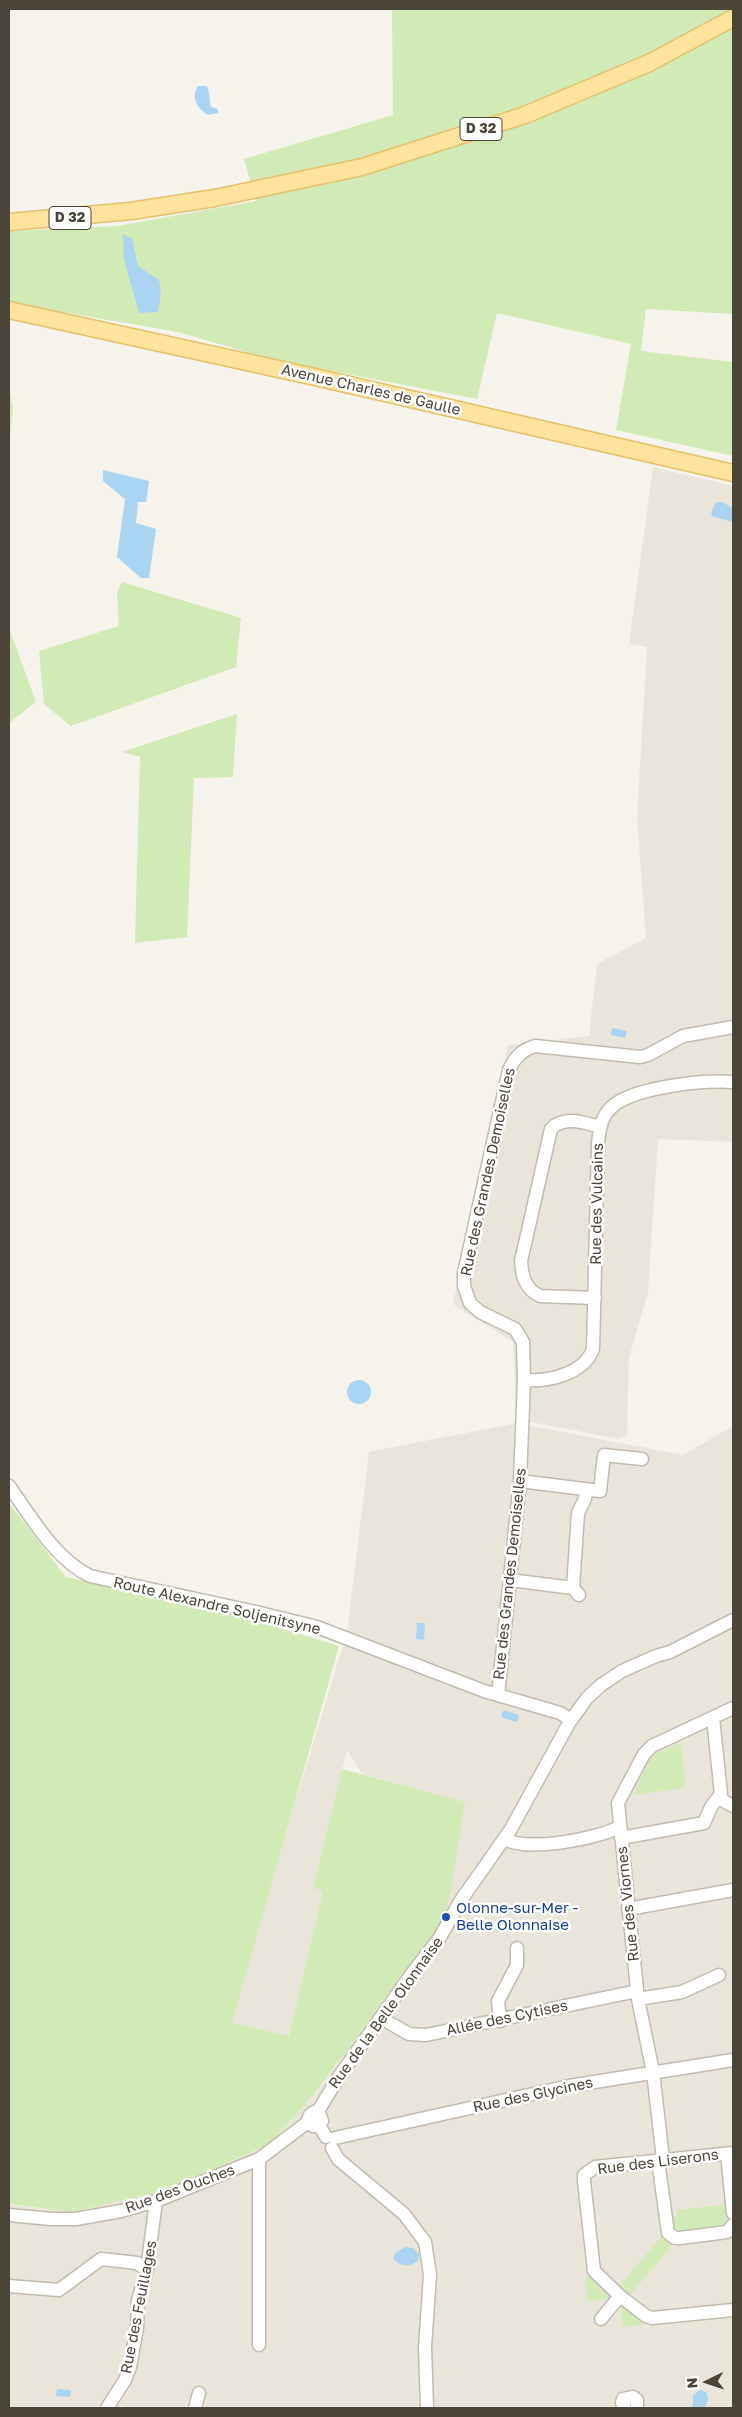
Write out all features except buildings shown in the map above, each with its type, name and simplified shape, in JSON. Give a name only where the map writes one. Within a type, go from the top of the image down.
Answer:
[{"type":"main road","name":"D 32","points":[[9,222],[140,210],[215,198],[362,168],[525,115],[649,63],[733,18]]},
{"type":"main road","name":"Avenue Charles de Gaulle","points":[[9,310],[315,377],[733,473]]},
{"type":"street","name":"Rue des Grandes Demoiselles","points":[[498,1695],[520,1481],[524,1380],[522,1342],[514,1329],[480,1312],[470,1303],[464,1286],[466,1264],[505,1083],[513,1060],[525,1049],[536,1046],[640,1057],[648,1055],[683,1036],[733,1027]]},
{"type":"street","name":"Rue des Vulcains","points":[[524,1380],[549,1380],[582,1366],[590,1358],[593,1349],[598,1144],[601,1127],[608,1110],[626,1098],[682,1084],[733,1082]]},
{"type":"street","points":[[595,1298],[540,1296],[533,1293],[528,1287],[521,1261],[551,1129],[555,1125],[568,1121],[601,1127]]},
{"type":"street","points":[[520,1481],[600,1491],[604,1455],[642,1459]]},
{"type":"street","name":"Route Alexandre Soljenitsyne","points":[[9,1486],[60,1555],[77,1569],[90,1576],[256,1612],[317,1628],[498,1695],[560,1713],[571,1720]]},
{"type":"street","points":[[510,1580],[576,1591],[578,1513],[585,1499],[586,1490]]},
{"type":"street","name":"Rue de la Belle Olonnaise","points":[[315,2120],[327,2094],[439,1939],[461,1900],[505,1839],[571,1720],[587,1698],[601,1685],[622,1671],[670,1652],[733,1620]]},
{"type":"street","name":"Rue des Viornes","points":[[733,1708],[660,1742],[644,1754],[618,1803],[638,1995],[653,2072],[668,2233],[674,2238],[680,2238],[727,2232],[733,2225]]},
{"type":"street","points":[[505,1839],[524,1844],[551,1843],[704,1823],[721,1794],[713,1718]]},
{"type":"street","points":[[718,1798],[733,1806]]},
{"type":"street","points":[[628,1908],[733,1890]]},
{"type":"street","points":[[500,2021],[498,2000],[517,1965],[517,1948]]},
{"type":"street","name":"Allée des Cytises","points":[[381,2018],[400,2030],[416,2036],[638,1995],[682,1992],[720,1975]]},
{"type":"street","name":"Rue des Glycines","points":[[331,2141],[569,2086],[733,2060]]},
{"type":"street","points":[[315,2120],[331,2141],[338,2159],[404,2214],[425,2242],[430,2275],[425,2352],[427,2408]]},
{"type":"street","name":"Rue des Ouches","points":[[9,2215],[76,2219],[121,2211],[156,2201],[259,2159],[315,2120]]},
{"type":"street","points":[[730,2153],[733,2213]]},
{"type":"street","name":"Rue des Liserons","points":[[620,2296],[594,2271],[584,2175],[595,2167],[730,2153]]},
{"type":"street","points":[[259,2159],[259,2345]]},
{"type":"street","name":"Rue des Feuillages","points":[[107,2408],[125,2380],[130,2366],[137,2328],[138,2300],[148,2270],[156,2201]]},
{"type":"street","points":[[9,2286],[59,2290],[101,2259],[137,2262],[148,2270]]},
{"type":"street","points":[[601,2319],[620,2296],[646,2316],[652,2318],[733,2310]]},
{"type":"street","points":[[195,2408],[199,2393]]},
{"type":"street","points":[[625,2408],[622,2403],[623,2399],[633,2397],[637,2400],[638,2408]]},
{"type":"shaded area","points":[[653,467],[733,486],[733,1142],[658,1139],[648,1292],[629,1358],[627,1435],[618,1439],[516,1419],[513,1342],[453,1304],[508,1045],[589,1036],[597,964],[646,938],[637,817],[647,647],[629,644]]},
{"type":"shaded area","points":[[516,1423],[683,1455],[733,1426],[733,2408],[9,2408],[9,2205],[71,2212],[272,2142],[318,2091],[428,1933],[464,1802],[362,1774],[347,1750],[313,1888],[323,1891],[289,2037],[232,2023],[270,1885],[347,1632],[369,1452]]},
{"type":"shaded area","points":[[618,1982],[620,1990],[589,1996],[587,1989]]},
{"type":"green space","points":[[392,9],[733,9],[733,314],[646,309],[641,351],[733,362],[733,456],[616,430],[631,344],[497,313],[477,399],[274,360],[178,332],[9,303],[9,231],[117,226],[256,201],[244,159],[393,115]]},
{"type":"green space","points":[[9,384],[13,410],[9,447]]},
{"type":"green space","points":[[122,582],[241,618],[236,667],[71,726],[44,704],[39,651],[119,626],[117,593]]},
{"type":"green space","points":[[9,628],[36,702],[9,723]]},
{"type":"green space","points":[[237,714],[233,777],[194,778],[187,937],[135,943],[140,757],[122,752]]},
{"type":"green space","points":[[9,1503],[66,1577],[224,1611],[339,1646],[232,2023],[289,2036],[323,1891],[313,1888],[342,1769],[465,1802],[446,1917],[312,2097],[272,2142],[175,2188],[71,2212],[9,2204]]},
{"type":"green space","points":[[681,1743],[685,1783],[683,1788],[634,1795],[650,1759],[655,1754]]},
{"type":"green space","points":[[725,2205],[726,2219],[722,2226],[680,2232],[673,2228],[670,2217],[677,2216],[677,2210]]},
{"type":"green space","points":[[663,2235],[675,2242],[630,2295],[619,2286]]},
{"type":"green space","points":[[585,2277],[590,2277],[608,2293],[609,2298],[588,2302]]},
{"type":"green space","points":[[621,2307],[624,2307],[644,2324],[623,2327]]},
{"type":"water","points":[[198,86],[206,86],[208,88],[211,107],[218,109],[218,113],[208,115],[198,106],[195,95]]},
{"type":"water","points":[[123,234],[132,239],[138,266],[159,280],[161,292],[158,312],[139,313],[124,259]]},
{"type":"water","points":[[103,470],[149,481],[146,502],[138,502],[136,523],[156,529],[149,578],[141,578],[117,557],[125,499],[103,481]]},
{"type":"water","points":[[717,502],[722,502],[733,508],[733,522],[711,516],[713,507]]},
{"type":"water","points":[[612,1028],[627,1031],[625,1038],[611,1035]]},
{"type":"water","points":[[359,1380],[367,1384],[371,1392],[367,1400],[359,1404],[351,1400],[347,1392],[351,1384]]},
{"type":"water","points":[[417,1623],[425,1623],[424,1640],[416,1639]]},
{"type":"water","points":[[505,1710],[519,1715],[517,1722],[503,1718],[501,1714]]},
{"type":"water","points":[[406,2247],[413,2248],[419,2254],[418,2261],[405,2265],[395,2261],[393,2258],[396,2252]]},
{"type":"water","points":[[57,2389],[71,2390],[70,2397],[56,2396]]},
{"type":"water","points":[[701,2390],[707,2393],[708,2399],[705,2408],[688,2408],[693,2406],[693,2395]]},
{"type":"place","name":"Olonne-sur-Mer - Belle Olonnaise","points":[[446,1917]]}]
